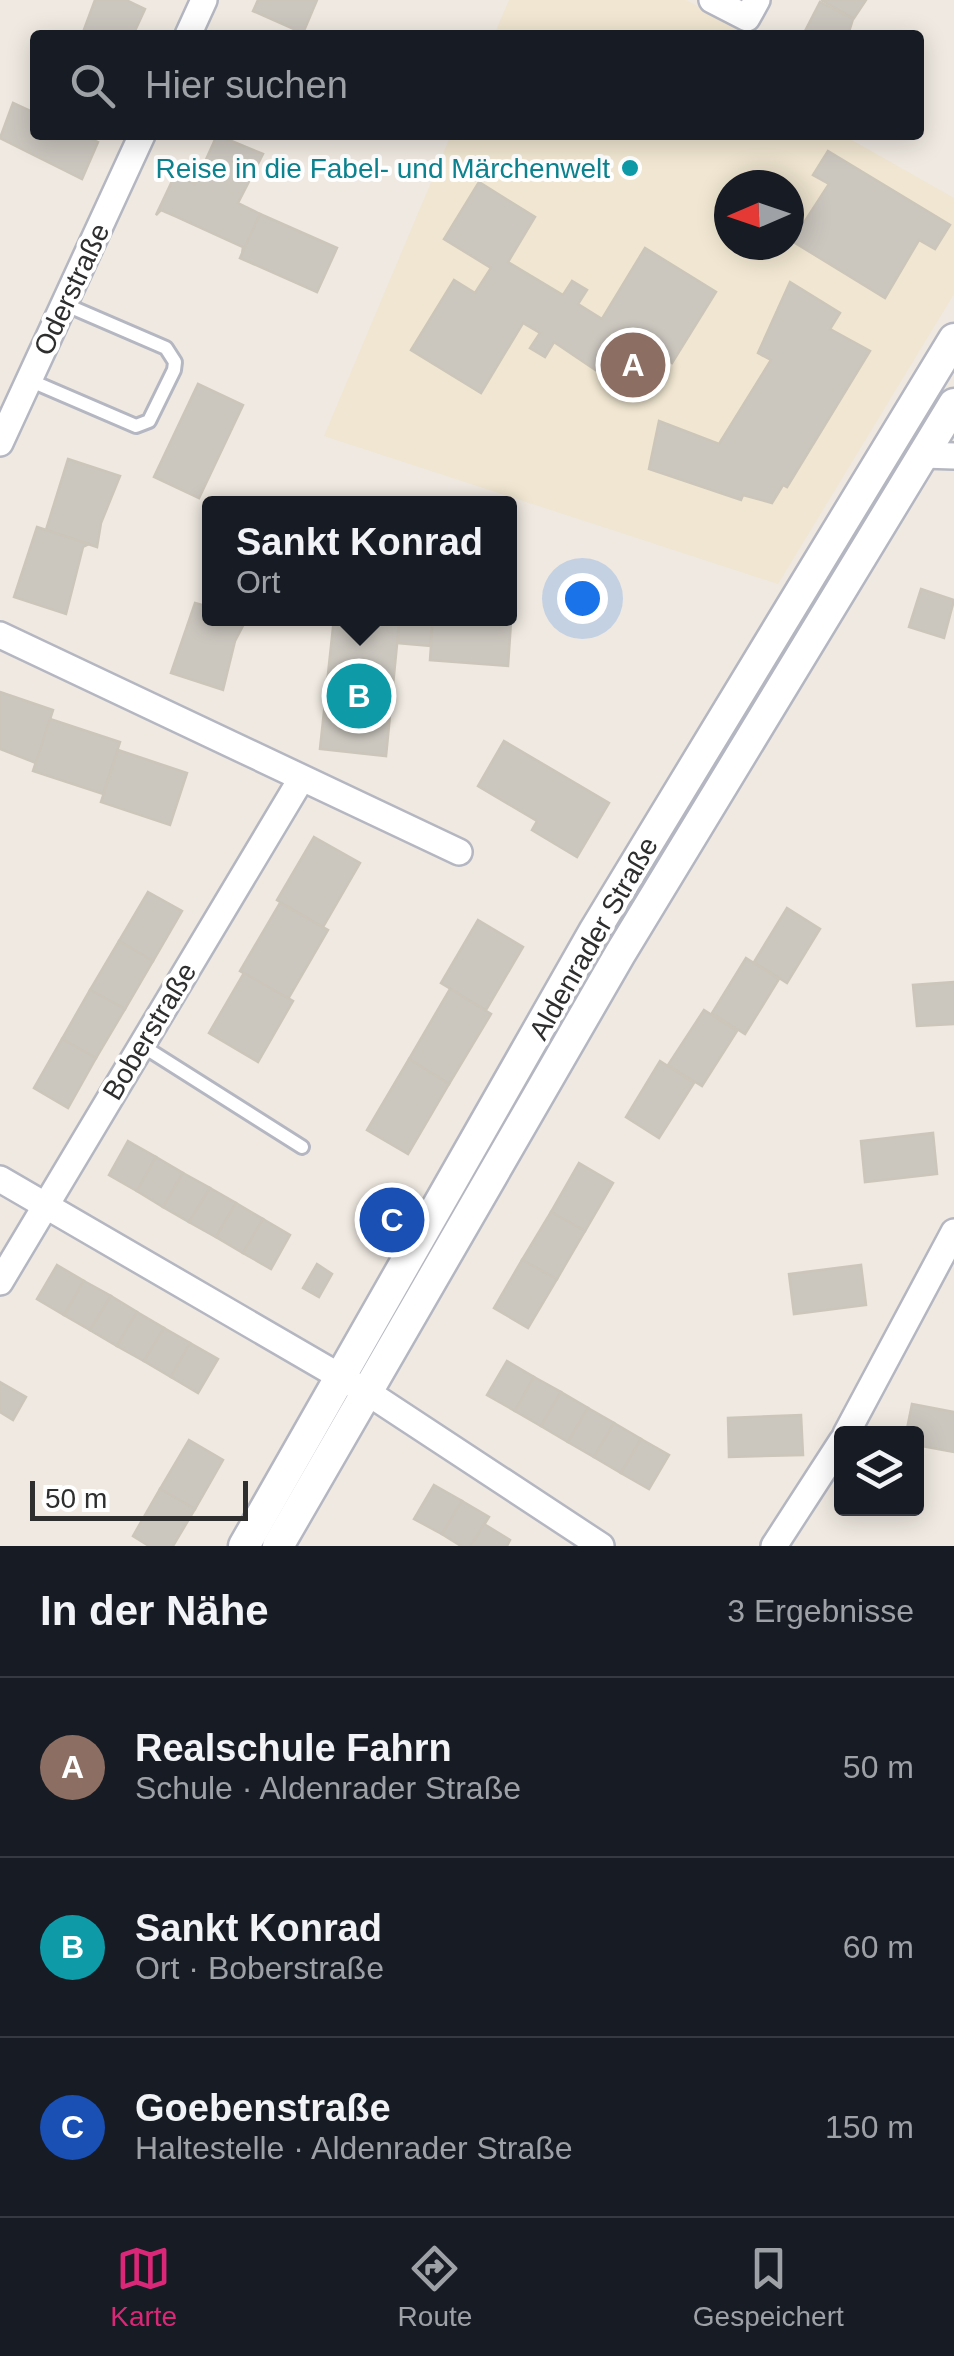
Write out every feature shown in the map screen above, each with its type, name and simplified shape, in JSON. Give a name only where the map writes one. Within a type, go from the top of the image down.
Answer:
[{"type":"street","points":[[190,30],[204,0]]},
{"type":"street","points":[[712,0],[752,9]]},
{"type":"street","name":"Oderstraße","points":[[0,444],[140,140]]},
{"type":"street","name":"Aldenrader Straße","points":[[244,1546],[595,930],[954,338]]},
{"type":"street","name":"Aldenrader Straße","points":[[278,1546],[370,1394],[620,954],[939,456],[954,404]]},
{"type":"street","points":[[0,635],[300,781],[459,852]]},
{"type":"street","name":"Boberstraße","points":[[0,1282],[300,781]]},
{"type":"street","points":[[0,1179],[370,1394],[601,1546]]},
{"type":"street","points":[[850,1426],[954,1232]]},
{"type":"street","points":[[774,1546],[834,1453]]},
{"type":"lane","points":[[29,380],[136,426],[149,421],[174,370],[175,362],[166,348],[64,304]]},
{"type":"lane","points":[[140,1045],[302,1147]]},
{"type":"shaded area","points":[[509,0],[686,0],[738,27],[736,30],[496,30]]},
{"type":"shaded area","points":[[449,140],[852,140],[954,198],[954,294],[778,584],[324,436]]},
{"type":"building","points":[[95,0],[126,0],[145,9],[135,30],[84,30]]},
{"type":"building","points":[[258,0],[317,0],[304,30],[253,11]]},
{"type":"building","points":[[821,0],[866,0],[854,18]]},
{"type":"building","points":[[820,2],[853,19],[850,30],[806,30]]},
{"type":"building","points":[[13,103],[30,111],[30,140],[98,142],[82,179],[0,138]]},
{"type":"building","points":[[215,140],[229,140],[263,154],[238,203],[260,214],[242,255],[243,247],[161,210],[156,215],[175,175],[195,184]]},
{"type":"building","points":[[828,151],[950,225],[935,249],[919,240],[885,298],[804,248],[804,223],[829,184],[813,175]]},
{"type":"building","points":[[479,182],[535,217],[508,262],[563,295],[572,281],[587,290],[578,304],[602,319],[645,248],[716,292],[672,363],[656,353],[631,394],[554,342],[545,357],[530,348],[540,333],[523,323],[481,393],[411,350],[454,280],[475,293],[491,268],[444,239]]},
{"type":"building","points":[[260,214],[337,248],[317,292],[240,258]]},
{"type":"building","points":[[790,282],[840,313],[830,329],[870,351],[787,487],[783,485],[772,503],[743,495],[741,500],[649,469],[659,421],[719,444],[771,360],[758,353]]},
{"type":"building","points":[[198,384],[243,405],[199,498],[154,477]]},
{"type":"building","points":[[68,459],[120,476],[101,523],[97,547],[46,530]]},
{"type":"building","points":[[37,527],[89,544],[83,547],[66,614],[14,597]]},
{"type":"building","points":[[921,589],[954,600],[944,638],[909,627]]},
{"type":"building","points":[[195,603],[202,605],[202,626],[243,626],[235,641],[223,690],[171,673]]},
{"type":"building","points":[[333,626],[399,626],[386,756],[320,749]]},
{"type":"building","points":[[399,626],[432,626],[430,646],[398,643]]},
{"type":"building","points":[[432,626],[511,626],[508,666],[430,660]]},
{"type":"building","points":[[0,692],[53,710],[36,763],[0,749]]},
{"type":"building","points":[[50,719],[120,742],[103,794],[33,771]]},
{"type":"building","points":[[504,741],[609,803],[577,857],[532,830],[537,821],[478,786]]},
{"type":"building","points":[[118,750],[187,773],[170,825],[101,802]]},
{"type":"building","points":[[314,837],[360,863],[323,927],[277,900]]},
{"type":"building","points":[[148,892],[182,911],[153,961],[119,941]]},
{"type":"building","points":[[280,903],[328,930],[288,999],[240,971]]},
{"type":"building","points":[[787,908],[820,929],[787,983],[754,962]]},
{"type":"building","points":[[478,920],[523,947],[486,1010],[441,983]]},
{"type":"building","points":[[119,941],[153,961],[125,1009],[90,990]]},
{"type":"building","points":[[746,958],[779,979],[745,1034],[712,1013]]},
{"type":"building","points":[[244,973],[293,1001],[258,1062],[209,1033]]},
{"type":"building","points":[[954,982],[954,1024],[917,1026],[913,985]]},
{"type":"building","points":[[450,989],[491,1014],[449,1084],[409,1059]]},
{"type":"building","points":[[90,990],[125,1009],[96,1058],[62,1039]]},
{"type":"building","points":[[704,1010],[737,1031],[702,1086],[668,1065]]},
{"type":"building","points":[[62,1039],[96,1058],[68,1108],[34,1088]]},
{"type":"building","points":[[409,1059],[449,1084],[408,1154],[367,1130]]},
{"type":"building","points":[[660,1061],[694,1083],[659,1138],[626,1117]]},
{"type":"building","points":[[933,1133],[937,1174],[865,1182],[861,1141]]},
{"type":"building","points":[[128,1141],[156,1157],[137,1191],[109,1175]]},
{"type":"building","points":[[156,1157],[183,1173],[163,1207],[137,1191]]},
{"type":"building","points":[[579,1163],[613,1183],[585,1231],[551,1212]]},
{"type":"building","points":[[183,1173],[210,1188],[189,1222],[163,1207]]},
{"type":"building","points":[[210,1188],[236,1203],[216,1237],[189,1222]]},
{"type":"building","points":[[236,1203],[263,1219],[243,1253],[216,1237]]},
{"type":"building","points":[[551,1212],[585,1231],[557,1279],[522,1260]]},
{"type":"building","points":[[263,1219],[290,1235],[271,1269],[243,1253]]},
{"type":"building","points":[[522,1260],[557,1279],[528,1328],[494,1308]]},
{"type":"building","points":[[317,1264],[332,1274],[319,1297],[303,1288]]},
{"type":"building","points":[[57,1265],[84,1281],[64,1315],[37,1299]]},
{"type":"building","points":[[861,1265],[866,1305],[794,1314],[789,1274]]},
{"type":"building","points":[[84,1281],[111,1296],[90,1330],[64,1315]]},
{"type":"building","points":[[111,1296],[137,1312],[117,1346],[90,1330]]},
{"type":"building","points":[[137,1312],[164,1328],[144,1361],[117,1346]]},
{"type":"building","points":[[164,1328],[190,1343],[171,1377],[144,1361]]},
{"type":"building","points":[[190,1343],[218,1359],[198,1393],[171,1377]]},
{"type":"building","points":[[507,1361],[534,1377],[515,1411],[487,1395]]},
{"type":"building","points":[[534,1377],[561,1392],[541,1426],[515,1411]]},
{"type":"building","points":[[0,1382],[26,1397],[13,1420],[0,1412]]},
{"type":"building","points":[[561,1392],[588,1408],[568,1442],[541,1426]]},
{"type":"building","points":[[912,1404],[954,1412],[954,1452],[924,1446],[924,1426],[908,1426]]},
{"type":"building","points":[[588,1408],[614,1423],[594,1457],[568,1442]]},
{"type":"building","points":[[801,1415],[803,1455],[729,1457],[728,1418]]},
{"type":"building","points":[[614,1423],[641,1439],[621,1473],[594,1457]]},
{"type":"building","points":[[641,1439],[669,1455],[649,1489],[621,1473]]},
{"type":"building","points":[[189,1440],[223,1460],[195,1509],[160,1489]]},
{"type":"building","points":[[434,1485],[462,1501],[442,1534],[414,1519]]},
{"type":"building","points":[[160,1489],[195,1509],[173,1546],[149,1546],[133,1536]]},
{"type":"building","points":[[462,1501],[489,1517],[471,1546],[461,1546],[442,1534]]},
{"type":"building","points":[[484,1524],[510,1540],[507,1546],[471,1546]]},
{"type":"place","name":"Reise in die Fabel- und Märchenwelt","points":[[630,168]]},
{"type":"place","name":"Realschule Fahrn","points":[[633,365]]},
{"type":"place","name":"Sankt Konrad","points":[[359,696]]},
{"type":"place","name":"Goebenstraße","points":[[392,1220]]}]
